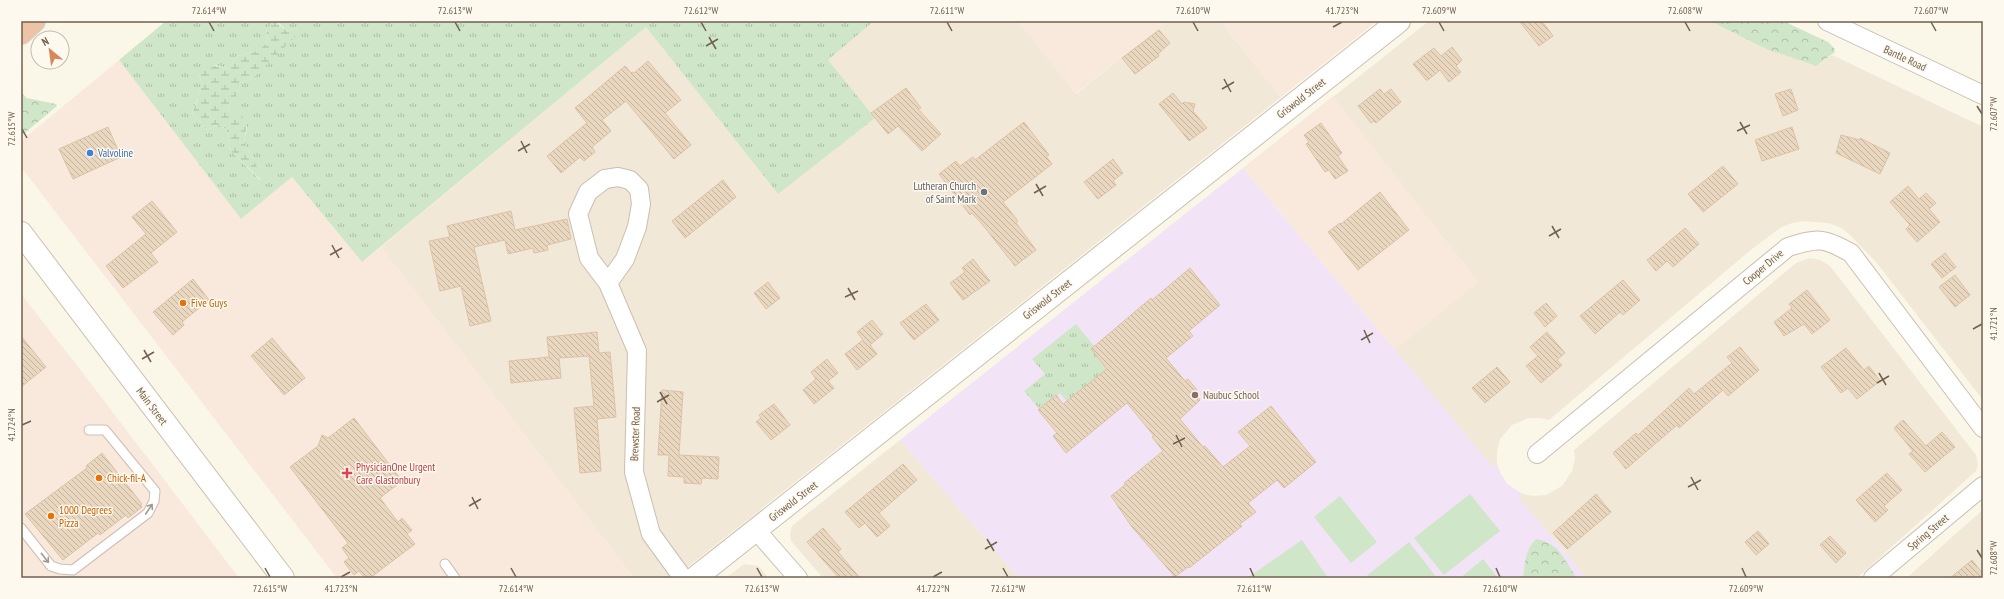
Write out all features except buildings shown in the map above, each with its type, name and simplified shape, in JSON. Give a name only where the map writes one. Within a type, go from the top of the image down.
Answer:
[{"type":"highway","points":[[21,33],[34,21]]},
{"type":"main road","name":"Griswold Street","points":[[695,578],[1399,21]]},
{"type":"main road","name":"Main Street","points":[[21,233],[284,578]]},
{"type":"street","name":"Bantle Road","points":[[1827,21],[1983,95]]},
{"type":"street","name":"Brewster Road","points":[[608,283],[626,259],[637,226],[641,204],[639,190],[630,180],[618,177],[605,179],[588,192],[578,214],[589,258],[608,283],[637,351],[634,472],[650,534],[683,578]]},
{"type":"street","name":"Cooper Drive","points":[[1537,454],[1788,247],[1811,240],[1830,241],[1851,253],[1983,428]]},
{"type":"street","name":"Spring Street","points":[[1873,578],[1983,486]]},
{"type":"street","points":[[756,530],[798,578]]},
{"type":"lane","points":[[21,528],[51,566],[60,569],[73,570],[148,513],[154,501],[155,491],[105,430],[89,430]]},
{"type":"lane","points":[[444,564],[455,578]]},
{"type":"shaded area","points":[[874,21],[1018,21],[1076,94],[1167,21],[1220,21],[1281,97],[674,578],[634,578],[381,247],[646,27],[778,194],[828,60]]},
{"type":"shaded area","points":[[1018,21],[1167,21],[1075,94]]},
{"type":"shaded area","points":[[1220,21],[1377,21],[1281,97]]},
{"type":"shaded area","points":[[1429,21],[1710,21],[1766,49],[1816,66],[1832,55],[1983,127],[1983,400],[1876,262],[1849,234],[1840,227],[1828,223],[1804,221],[1792,223],[1780,228],[1752,249],[1549,420],[1528,418],[1512,425],[1500,439],[1497,451],[1497,464],[1493,467],[1394,350],[1478,282],[1333,97]]},
{"type":"shaded area","points":[[119,60],[241,219],[292,177],[362,262],[381,247],[634,578],[337,578],[21,167],[21,141]]},
{"type":"shaded area","points":[[1333,96],[1478,282],[1395,350],[1243,168]]},
{"type":"shaded area","name":"Naubuc School","points":[[1243,168],[1493,467],[1497,464],[1507,484],[1523,494],[1519,498],[1587,578],[1019,578],[900,440]]},
{"type":"shaded area","points":[[1810,258],[1820,260],[1830,266],[1976,455],[1978,464],[1976,471],[1857,578],[1587,578],[1518,497],[1523,494],[1534,496],[1546,495],[1562,486],[1572,471],[1575,459],[1574,450],[1796,263]]},
{"type":"shaded area","points":[[21,294],[79,368],[239,578],[21,578]]},
{"type":"shaded area","points":[[900,440],[1019,578],[823,578],[791,541],[790,535],[792,526]]},
{"type":"shaded area","points":[[1983,510],[1983,578],[1907,578],[1962,528]]},
{"type":"shaded area","points":[[744,564],[758,566],[769,578],[726,578]]},
{"type":"green space","points":[[166,21],[874,21],[828,60],[875,118],[778,194],[646,27],[362,262],[292,177],[241,219],[119,60]],"holes":[[[279,23],[288,32],[301,25],[256,75],[242,83],[228,107],[229,112],[247,126],[244,142],[263,179],[260,180],[231,151],[226,129],[219,125],[207,130],[192,114],[202,86],[199,74],[215,65],[230,69],[234,59],[237,56],[257,51],[266,44],[267,28]]]},
{"type":"green space","points":[[275,21],[288,32],[301,25],[303,29],[256,75],[242,83],[228,107],[229,112],[239,113],[247,122],[244,142],[264,180],[262,181],[231,151],[226,129],[219,125],[207,130],[192,114],[202,86],[199,74],[202,70],[209,66],[230,69],[234,59],[237,56],[257,51],[266,44],[267,28]]},
{"type":"green space","points":[[1710,21],[1783,21],[1828,42],[1834,48],[1835,52],[1816,66],[1766,49]]},
{"type":"green space","points":[[21,92],[27,98],[56,104],[57,106],[21,136]]},
{"type":"green space","points":[[1076,324],[1111,366],[1067,402],[1060,393],[1040,410],[1024,391],[1045,374],[1032,359]]},
{"type":"green space","points":[[1470,494],[1500,531],[1444,575],[1414,538]]},
{"type":"green space","points":[[1340,496],[1377,542],[1351,563],[1314,517]]},
{"type":"green space","points":[[1536,539],[1551,544],[1556,548],[1561,553],[1577,578],[1523,578],[1528,552],[1532,543]]},
{"type":"green space","points":[[1302,540],[1328,578],[1247,578]]},
{"type":"green space","points":[[1409,542],[1437,578],[1364,578]]},
{"type":"green space","points":[[1483,559],[1498,578],[1460,578]]},
{"type":"place","name":"Valvoline","points":[[90,153]]},
{"type":"place","name":"Lutheran Church of Saint Mark","points":[[984,192]]},
{"type":"place","name":"Five Guys","points":[[183,303]]},
{"type":"place","name":"Naubuc School","points":[[1195,395]]},
{"type":"place","name":"PhysicianOne Urgent Care Glastonbury","points":[[347,473]]},
{"type":"place","name":"Chick-fil-A","points":[[99,478]]},
{"type":"place","name":"1000 Degrees Pizza","points":[[51,516]]}]
